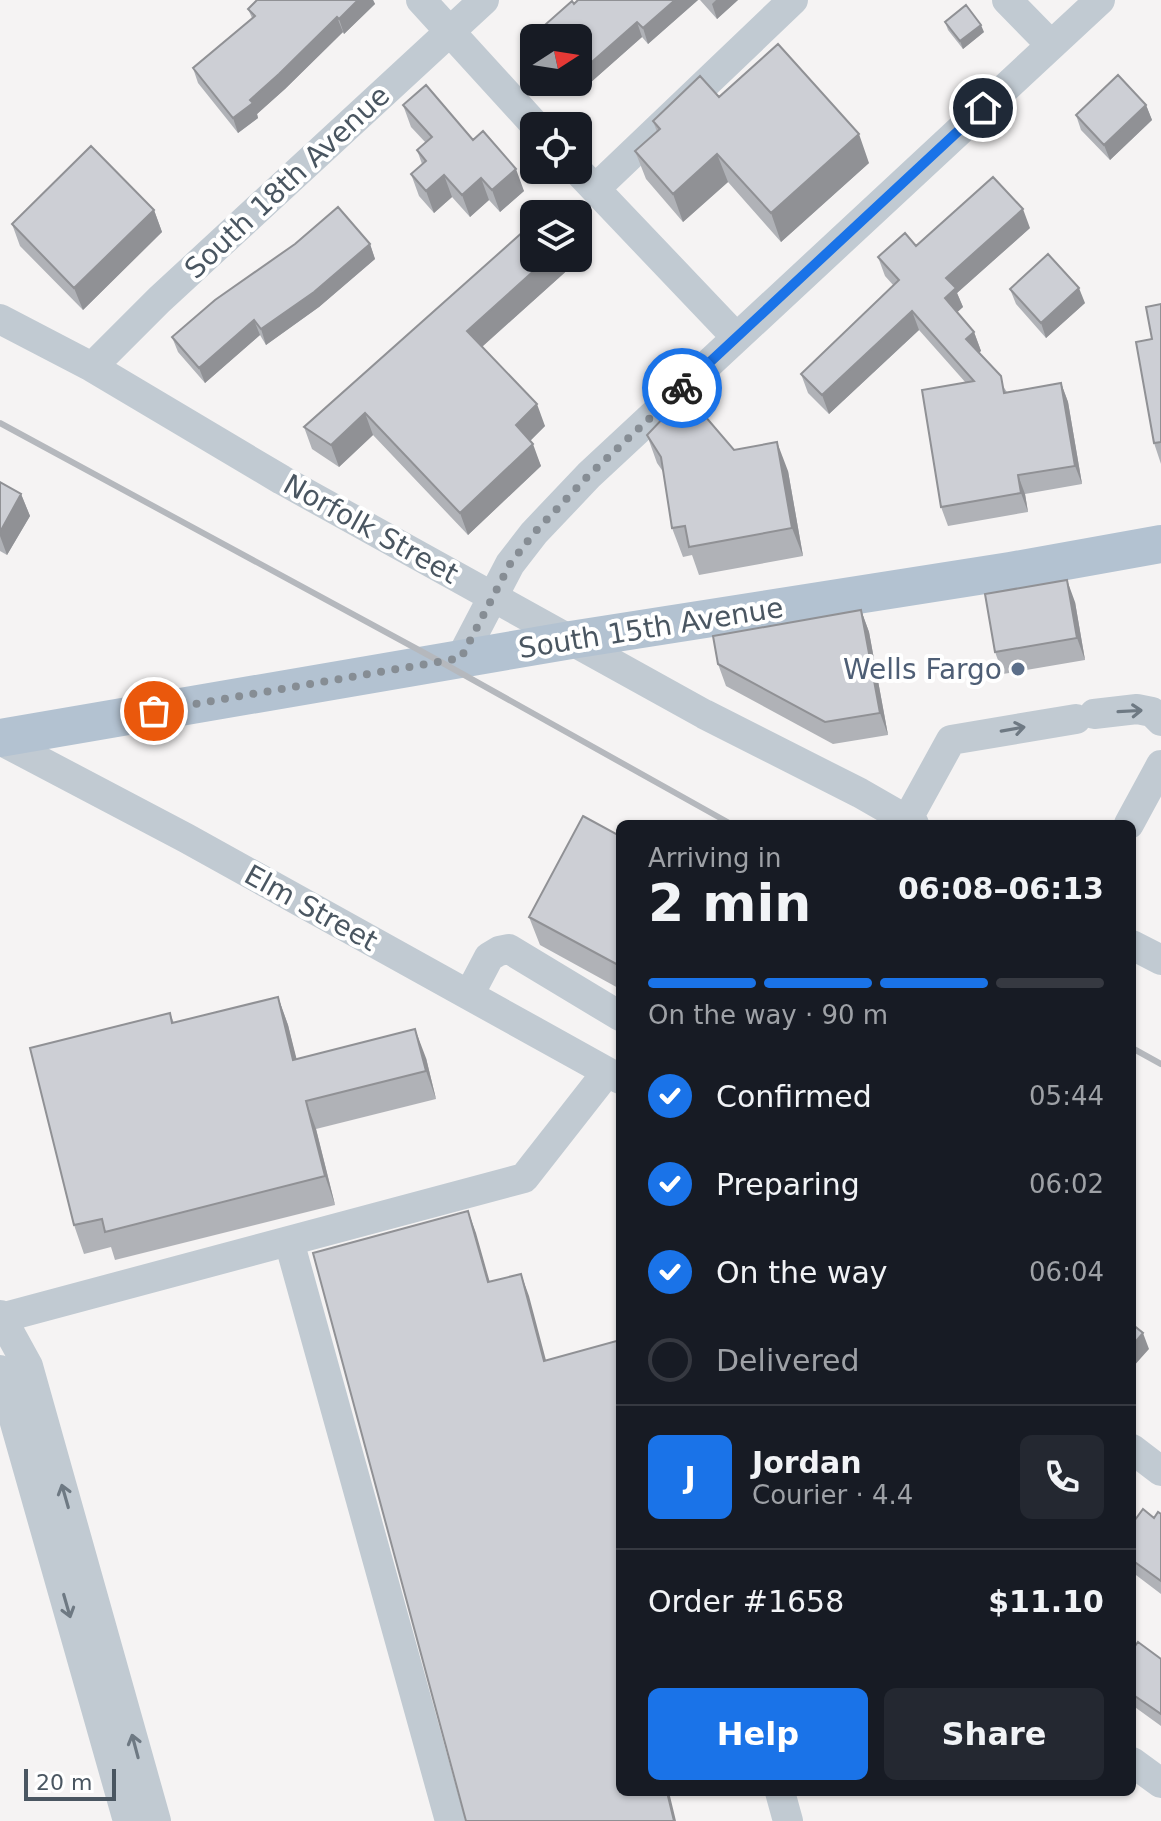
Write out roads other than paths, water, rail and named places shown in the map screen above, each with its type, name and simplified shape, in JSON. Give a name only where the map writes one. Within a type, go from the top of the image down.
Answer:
[{"type":"main road","name":"South 15th Avenue","points":[[0,739],[461,658],[1161,544]]},
{"type":"street","points":[[421,0],[523,112]]},
{"type":"street","name":"South 18th Avenue","points":[[92,367],[159,300],[484,0]]},
{"type":"street","points":[[592,175],[793,0]]},
{"type":"street","points":[[1007,0],[1051,45]]},
{"type":"street","points":[[461,658],[510,564],[534,533],[589,475],[1100,0]]},
{"type":"street","points":[[590,184],[736,337]]},
{"type":"street","name":"Norfolk Street","points":[[0,319],[92,367],[282,480],[704,714],[906,820]]},
{"type":"street","points":[[911,820],[951,740],[1137,709],[1152,712],[1161,721]]},
{"type":"street","name":"Elm Street","points":[[0,739],[186,838],[613,1076]]},
{"type":"street","points":[[1131,820],[1161,765]]},
{"type":"street","points":[[1136,947],[1161,960]]},
{"type":"street","points":[[469,995],[489,957],[509,949],[616,1014]]},
{"type":"street","points":[[1,1317],[524,1178],[613,1076]]},
{"type":"street","points":[[289,1241],[450,1821]]},
{"type":"street","points":[[0,1352],[1,1317]]},
{"type":"street","points":[[1,1317],[28,1366],[156,1821]]},
{"type":"street","points":[[0,1370],[128,1821]]},
{"type":"street","points":[[1136,1452],[1161,1471]]},
{"type":"street","points":[[1136,1765],[1161,1783]]},
{"type":"street","points":[[781,1796],[788,1821]]},
{"type":"railway","points":[[0,423],[441,662],[724,820]]},
{"type":"railway","points":[[1136,1050],[1161,1064]]},
{"type":"place","name":"Wells Fargo","points":[[1018,669]]}]
